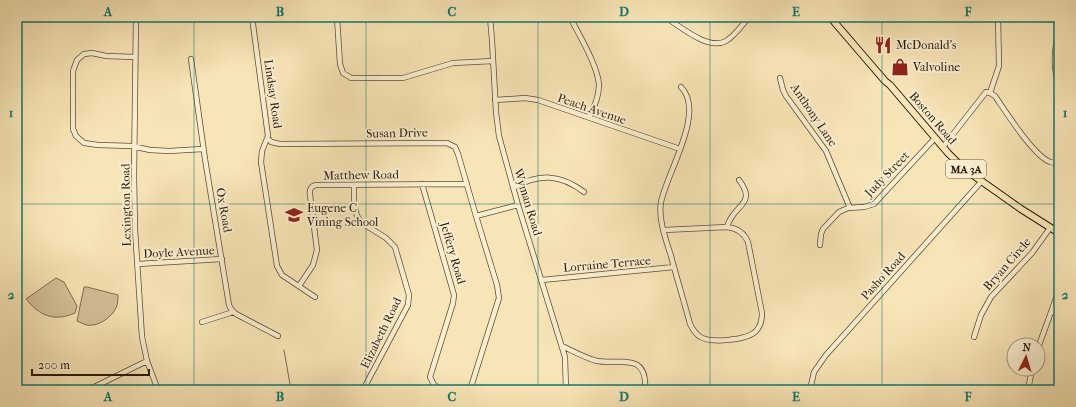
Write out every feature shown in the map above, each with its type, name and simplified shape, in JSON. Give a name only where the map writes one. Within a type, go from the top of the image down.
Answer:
[{"type":"main road","name":"Boston Road","points":[[830,17],[884,81],[890,85],[935,138],[963,168],[981,182],[1059,233]]},
{"type":"main road","name":"Boston Road","points":[[836,17],[887,78],[890,85]]},
{"type":"street","name":"Lexington Road","points":[[136,17],[134,194],[142,337],[147,361],[158,390]]},
{"type":"street","name":"Lindsay Road","points":[[252,17],[268,138],[263,148],[261,160],[277,266],[282,275],[315,297]]},
{"type":"street","points":[[337,17],[340,64],[345,76],[350,78],[403,78],[453,63],[493,61]]},
{"type":"street","name":"Wyman Road","points":[[490,17],[495,100],[500,142],[565,357],[566,390]]},
{"type":"street","points":[[570,17],[594,68],[598,80],[598,94],[589,117]]},
{"type":"street","points":[[665,17],[697,38],[714,44],[724,42],[729,39],[750,17]]},
{"type":"street","points":[[990,93],[999,66],[998,17]]},
{"type":"street","points":[[1059,32],[1055,50],[1056,72],[1059,85]]},
{"type":"street","points":[[135,57],[106,56],[92,53],[80,57],[73,71],[73,129],[78,140],[88,144],[135,147],[150,150],[169,151],[203,149]]},
{"type":"street","name":"Ox Road","points":[[191,59],[203,149],[229,305],[233,312]]},
{"type":"street","name":"Anthony Lane","points":[[780,78],[786,96],[826,151],[850,208]]},
{"type":"street","points":[[664,230],[727,227],[736,229],[743,233],[748,242],[762,313],[762,320],[756,331],[751,335],[734,339],[711,340],[699,336],[690,324],[674,267],[664,230],[660,214],[661,201],[690,117],[690,107],[686,92],[681,87]]},
{"type":"street","points":[[943,147],[986,92],[995,96],[1018,130],[1038,152],[1049,162],[1059,163]]},
{"type":"street","name":"Peach Avenue","points":[[495,100],[525,98],[538,100],[680,149]]},
{"type":"street","name":"Susan Drive","points":[[268,138],[271,142],[280,144],[447,143],[453,145],[456,149],[476,216]]},
{"type":"street","name":"Judy Street","points":[[820,245],[821,234],[828,223],[839,212],[850,208],[864,207],[877,202],[935,138]]},
{"type":"street","points":[[513,188],[535,179],[552,177],[564,179],[584,192]]},
{"type":"street","points":[[727,227],[730,217],[744,203],[746,198],[746,190],[739,180]]},
{"type":"street","name":"Pasho Road","points":[[810,390],[812,375],[826,355],[981,182]]},
{"type":"street","name":"Jeffery Road","points":[[422,184],[454,295],[453,303],[430,377],[434,385],[443,390]]},
{"type":"street","name":"Matthew Road","points":[[299,286],[314,265],[317,250],[310,195],[311,189],[316,185],[467,184]]},
{"type":"street","name":"Elizabeth Road","points":[[354,185],[356,216],[362,223],[386,238],[395,247],[409,295],[408,304],[363,390]]},
{"type":"street","points":[[470,390],[499,298],[497,285],[476,216],[518,204]]},
{"type":"street","name":"Bryan Circle","points":[[974,337],[981,315],[991,297],[1032,253],[1050,228]]},
{"type":"street","name":"Doyle Avenue","points":[[138,264],[222,259]]},
{"type":"street","name":"Lorraine Terrace","points":[[542,280],[674,267]]},
{"type":"street","points":[[1042,337],[1059,290]]},
{"type":"street","points":[[1052,311],[1059,315]]},
{"type":"street","points":[[202,322],[233,312],[278,336]]},
{"type":"street","points":[[562,346],[596,360],[626,361],[635,364],[643,373],[645,390]]},
{"type":"street","points":[[88,390],[147,361]]},
{"type":"street","points":[[1028,390],[1030,377]]},
{"type":"street","points":[[901,390],[937,388],[946,390]]},
{"type":"shaded area","points":[[56,278],[64,282],[77,306],[75,313],[60,317],[48,316],[37,310],[26,299]]},
{"type":"shaded area","points":[[84,287],[118,295],[117,305],[114,312],[104,321],[95,325],[86,325],[77,321]]},
{"type":"waterway","points":[[284,350],[291,390]]},
{"type":"place","name":"McDonald's","points":[[883,45]]},
{"type":"place","name":"Valvoline","points":[[900,67]]},
{"type":"place","name":"Eugene C Vining School","points":[[294,215]]}]
